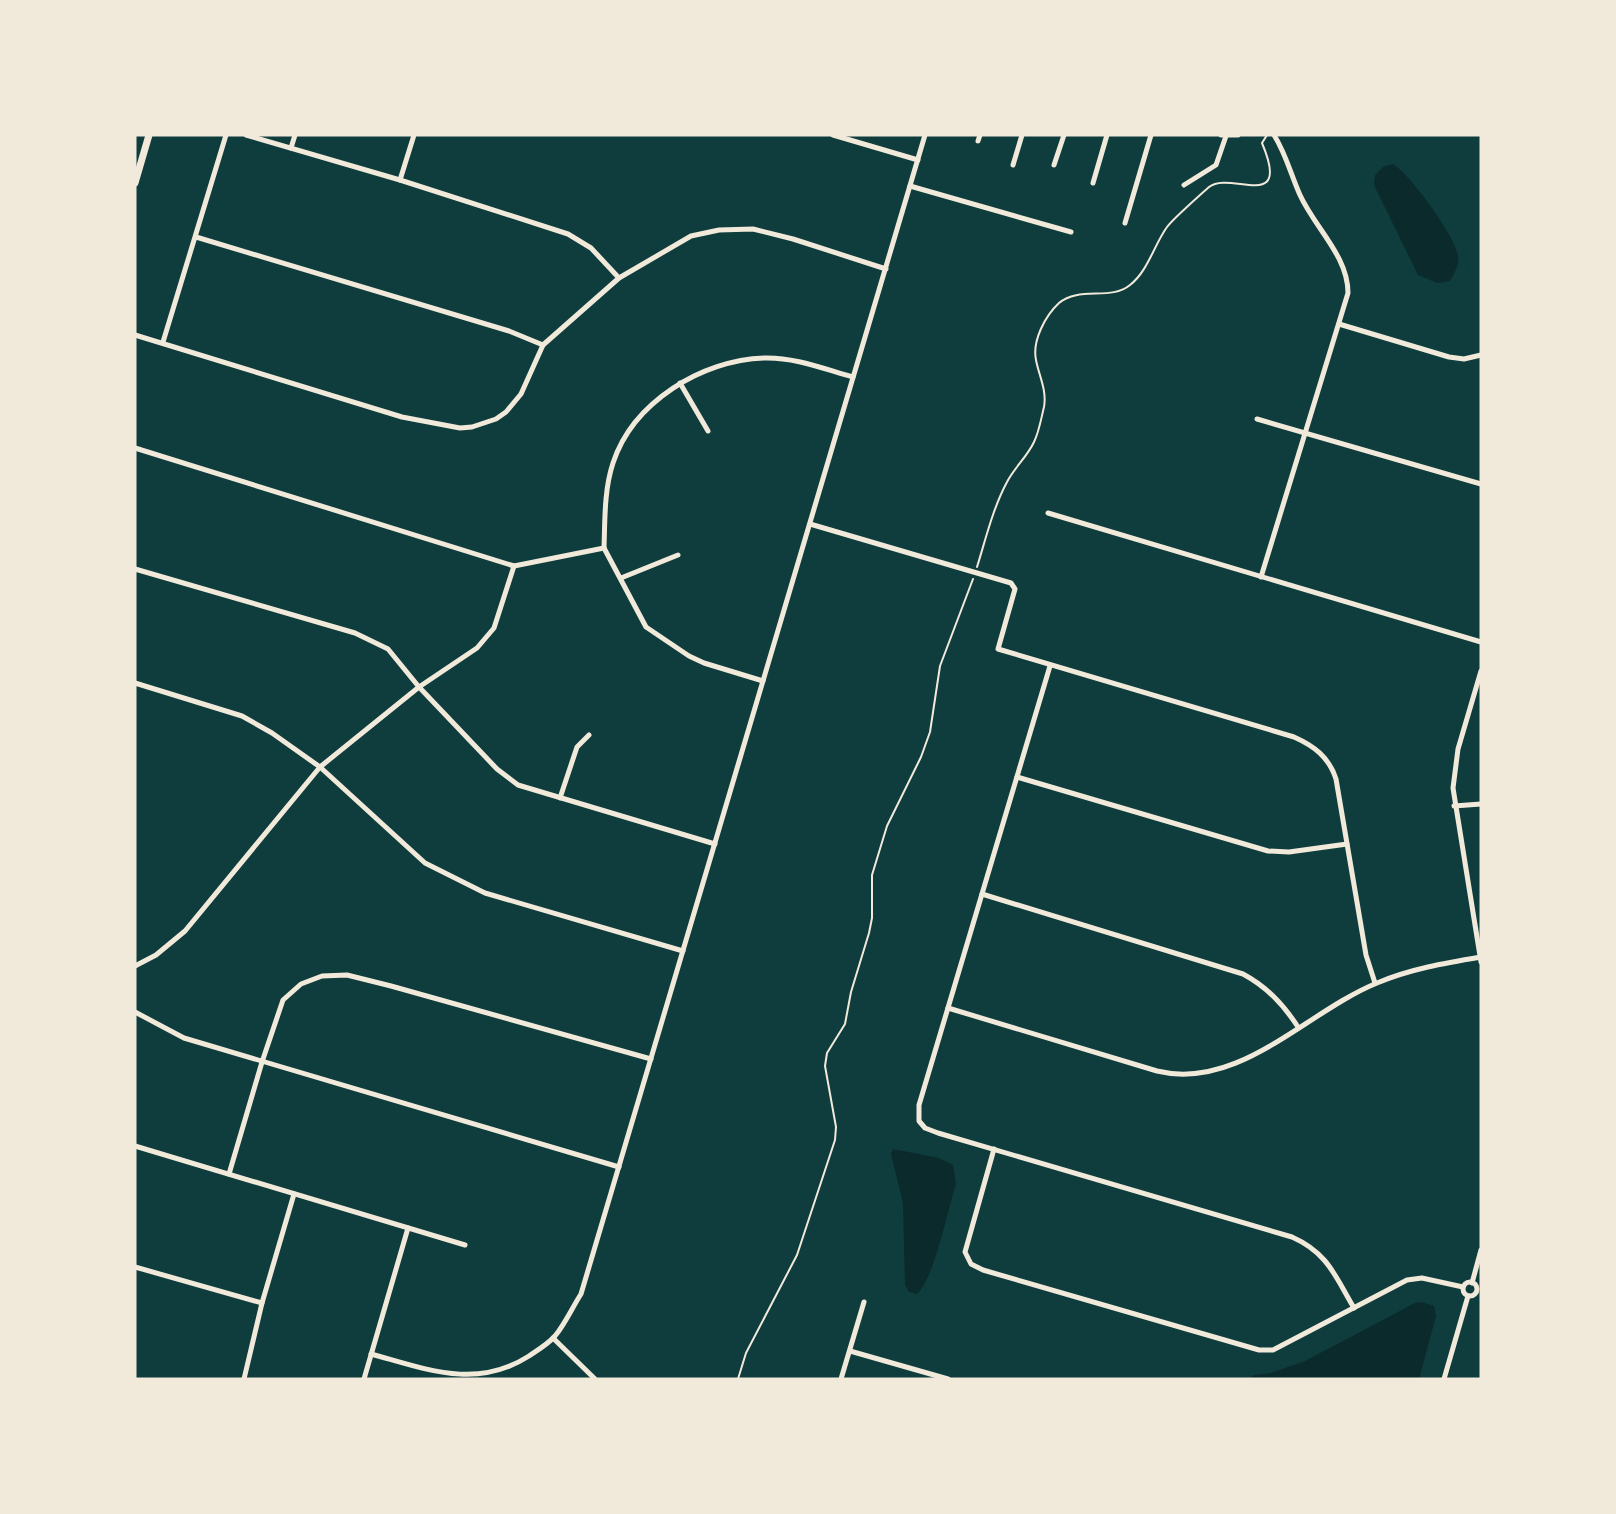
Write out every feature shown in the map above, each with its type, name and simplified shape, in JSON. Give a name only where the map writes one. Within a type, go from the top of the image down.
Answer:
[{"type":"main road","points":[[135,183],[149,135]]},
{"type":"street","points":[[163,342],[226,135]]},
{"type":"street","points":[[246,135],[400,180],[568,234],[591,248],[619,278]]},
{"type":"street","points":[[291,148],[295,135]]},
{"type":"street","points":[[400,180],[414,135]]},
{"type":"street","points":[[833,135],[918,160]]},
{"type":"street","points":[[372,1354],[443,1374],[477,1374],[503,1369],[520,1361],[553,1338],[580,1294],[925,135]]},
{"type":"street","points":[[1013,165],[1023,135]]},
{"type":"street","points":[[1054,165],[1064,135]]},
{"type":"street","points":[[1093,183],[1107,135]]},
{"type":"street","points":[[1125,223],[1151,135]]},
{"type":"street","points":[[1184,185],[1216,165],[1224,135],[1238,135]]},
{"type":"street","points":[[1261,577],[1348,293],[1346,274],[1300,195],[1285,153],[1274,135]]},
{"type":"street","points":[[910,187],[1071,232]]},
{"type":"street","points":[[135,335],[402,417],[460,428],[485,424],[506,412],[521,394],[543,345],[619,278],[691,236],[719,230],[753,229],[887,270]]},
{"type":"street","points":[[196,237],[509,331],[543,345]]},
{"type":"street","points":[[1339,324],[1449,357],[1465,359],[1481,355]]},
{"type":"street","points":[[763,681],[697,660],[646,627],[604,548],[606,506],[613,462],[629,432],[653,403],[680,383],[706,370],[733,361],[765,358],[801,361],[853,377]]},
{"type":"street","points":[[680,383],[708,431]]},
{"type":"street","points":[[1257,419],[1481,484]]},
{"type":"street","points":[[135,448],[514,566],[604,548]]},
{"type":"street","points":[[1048,513],[1481,642]]},
{"type":"street","points":[[810,524],[1011,583],[1015,589],[998,649],[1307,743],[1325,757],[1334,772],[1366,955],[1375,984]]},
{"type":"street","points":[[621,578],[678,555]]},
{"type":"street","points":[[135,966],[156,955],[185,931],[320,767],[419,687],[477,648],[494,628],[514,566]]},
{"type":"street","points":[[135,569],[355,633],[388,649],[419,687],[497,769],[518,785],[715,844]]},
{"type":"street","points":[[1050,666],[919,1105],[918,1114],[922,1125],[930,1130],[1292,1237],[1311,1246],[1325,1259],[1354,1308]]},
{"type":"street","points":[[948,1008],[1157,1071],[1179,1075],[1217,1071],[1236,1065],[1375,984],[1425,967],[1481,959],[1454,806],[1455,765],[1481,671]]},
{"type":"street","points":[[135,683],[242,716],[320,767],[425,863],[457,880],[485,893],[683,951]]},
{"type":"street","points":[[560,798],[577,747],[589,735]]},
{"type":"street","points":[[1017,777],[1268,851],[1289,852],[1347,844]]},
{"type":"street","points":[[1454,806],[1481,804]]},
{"type":"street","points":[[982,894],[1234,970],[1270,992],[1298,1027]]},
{"type":"street","points":[[229,1174],[283,1000],[301,984],[322,976],[347,975],[651,1059]]},
{"type":"street","points":[[135,1012],[184,1038],[619,1167]]},
{"type":"street","points":[[135,1146],[465,1245]]},
{"type":"street","points":[[994,1149],[966,1243],[967,1260],[977,1268],[1259,1350],[1273,1350],[1408,1280],[1422,1278],[1463,1287]]},
{"type":"street","points":[[244,1379],[262,1303],[294,1194]]},
{"type":"street","points":[[364,1379],[408,1227]]},
{"type":"street","points":[[1472,1283],[1481,1250]]},
{"type":"street","points":[[135,1267],[262,1303]]},
{"type":"street","points":[[1463,1287],[1466,1283],[1476,1286],[1479,1292],[1468,1296]]},
{"type":"street","points":[[1463,1287],[1468,1296]]},
{"type":"street","points":[[1444,1379],[1468,1296]]},
{"type":"street","points":[[841,1379],[864,1302]]},
{"type":"street","points":[[553,1338],[595,1379]]},
{"type":"street","points":[[850,1351],[948,1379]]},
{"type":"path","points":[[738,1379],[746,1353],[797,1255],[835,1140],[836,1127],[825,1066],[827,1053],[845,1024],[851,992],[869,933],[872,918],[872,875],[887,826],[930,732],[940,666],[998,501],[1008,479],[1033,444],[1038,431],[1044,388],[1035,358],[1043,326],[1060,303],[1069,298],[1119,292],[1131,285],[1143,270],[1168,226],[1211,185],[1222,183],[1258,187],[1267,181],[1270,171],[1262,143],[1267,135]]},
{"type":"path","points":[[1365,135],[1382,135]]},
{"type":"water","points":[[1393,164],[1410,180],[1431,207],[1455,247],[1458,263],[1450,281],[1437,283],[1418,275],[1374,185],[1375,175],[1383,167]]},
{"type":"water","points":[[893,1149],[939,1158],[953,1165],[956,1184],[945,1226],[929,1274],[917,1294],[909,1292],[905,1285],[903,1203],[891,1154]]},
{"type":"water","points":[[1415,1303],[1434,1306],[1436,1316],[1419,1379],[1248,1379],[1305,1361]]}]
